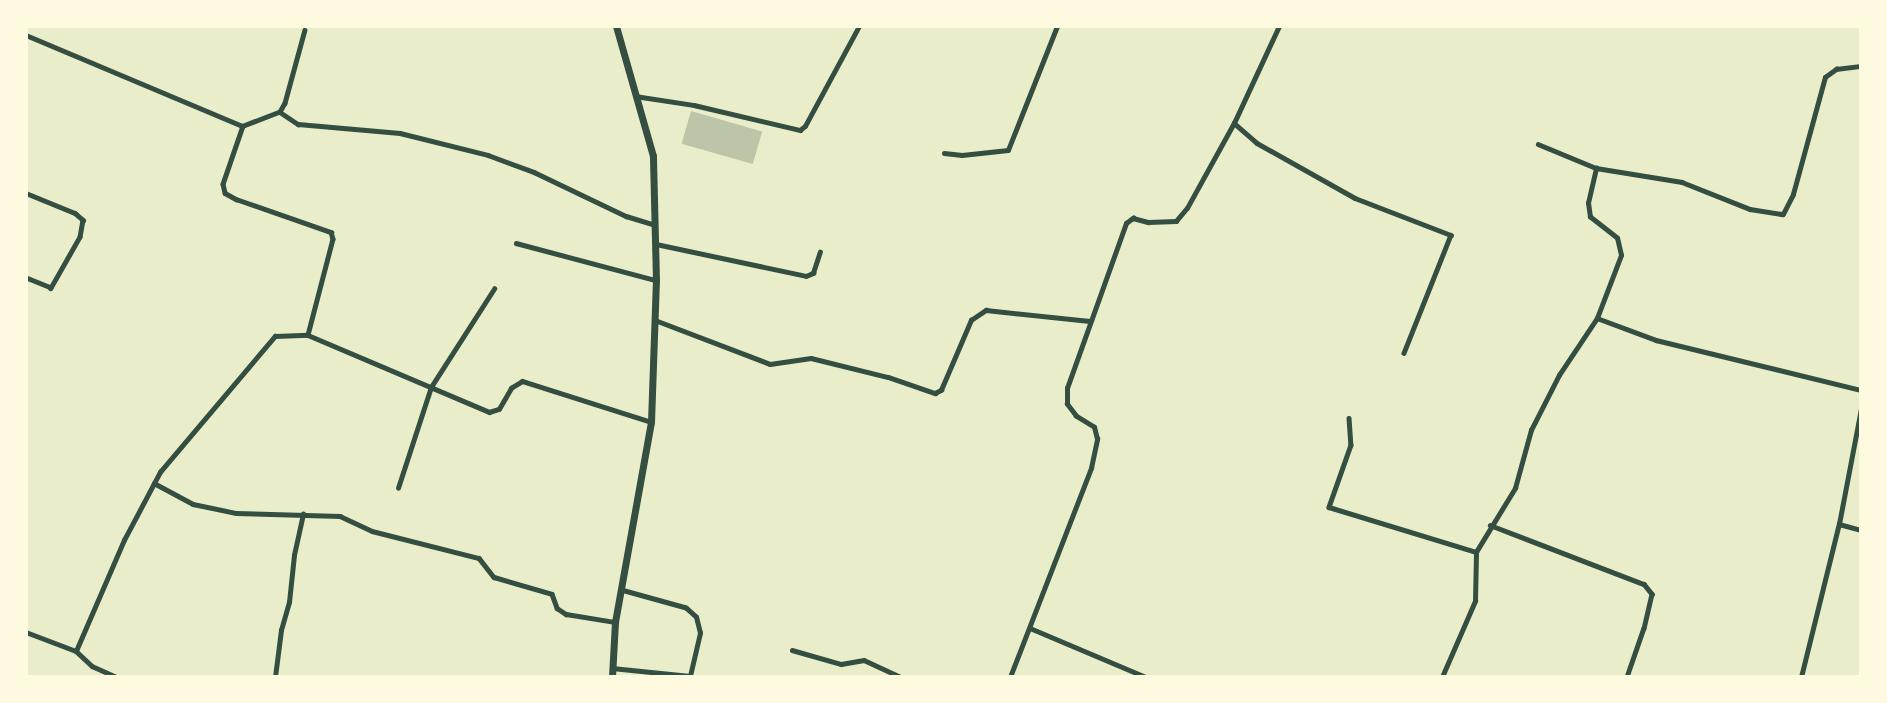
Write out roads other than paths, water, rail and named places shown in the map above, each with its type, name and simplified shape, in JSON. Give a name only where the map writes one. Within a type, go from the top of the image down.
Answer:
[{"type":"main road","points":[[612,677],[615,622],[651,422],[656,281],[653,156],[616,26]]},
{"type":"street","points":[[634,96],[694,105],[800,130],[805,126],[859,26]]},
{"type":"street","points":[[944,153],[962,155],[1008,150],[1057,26]]},
{"type":"street","points":[[1010,677],[1091,468],[1097,439],[1094,427],[1076,416],[1067,404],[1067,388],[1126,223],[1133,218],[1148,222],[1176,221],[1234,123],[1279,26]]},
{"type":"street","points":[[280,112],[305,30]]},
{"type":"street","points":[[26,35],[243,126],[280,112]]},
{"type":"street","points":[[1538,144],[1596,168],[1682,182],[1750,209],[1783,214],[1793,194],[1825,77],[1836,69],[1861,66]]},
{"type":"street","points":[[280,112],[298,124],[400,133],[488,155],[534,172],[626,216],[656,226]]},
{"type":"street","points":[[1234,123],[1256,143],[1355,198],[1451,234],[1404,353]]},
{"type":"street","points":[[243,126],[223,184],[225,193],[256,208],[331,232],[333,239],[309,334]]},
{"type":"street","points":[[1442,677],[1475,601],[1476,552],[1515,488],[1537,419],[1559,375],[1597,318],[1621,254],[1617,238],[1590,217],[1588,203],[1596,168]]},
{"type":"street","points":[[26,193],[75,213],[83,220],[80,237],[51,288],[26,278]]},
{"type":"street","points":[[516,243],[656,281]]},
{"type":"street","points":[[656,244],[806,276],[813,273],[820,252]]},
{"type":"street","points":[[398,488],[431,387],[494,289]]},
{"type":"street","points":[[655,320],[770,364],[811,358],[888,377],[934,393],[942,390],[956,350],[971,320],[986,310],[1089,321]]},
{"type":"street","points":[[1597,318],[1656,340],[1861,390]]},
{"type":"street","points":[[76,651],[124,540],[160,472],[275,336],[309,334],[489,412],[499,409],[511,388],[522,381],[651,422]]},
{"type":"street","points":[[1801,677],[1839,524],[1861,409]]},
{"type":"street","points":[[1349,418],[1350,445],[1329,507],[1476,552]]},
{"type":"street","points":[[154,483],[193,504],[236,513],[340,516],[372,531],[479,558],[494,577],[552,594],[556,608],[566,614],[615,622]]},
{"type":"street","points":[[275,677],[303,513]]},
{"type":"street","points":[[1839,524],[1861,530]]},
{"type":"street","points":[[1490,525],[1644,584],[1652,594],[1644,628],[1627,677]]},
{"type":"street","points":[[612,668],[690,676],[700,633],[696,617],[686,608],[652,596],[620,590]]},
{"type":"street","points":[[1030,628],[1146,677]]},
{"type":"street","points":[[26,632],[76,651],[93,666],[117,677]]},
{"type":"street","points":[[792,650],[841,664],[864,660],[900,677]]}]
